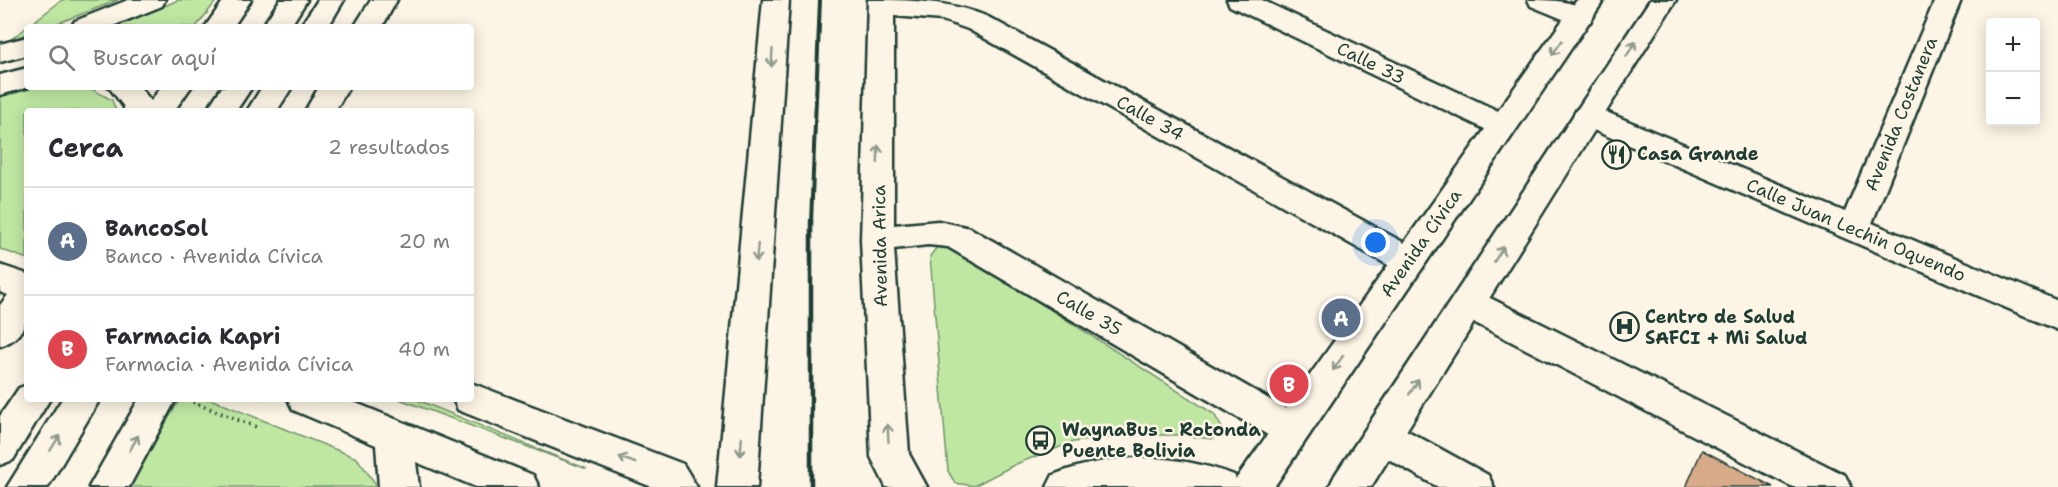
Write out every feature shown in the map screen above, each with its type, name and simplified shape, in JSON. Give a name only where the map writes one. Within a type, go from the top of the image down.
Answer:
[{"type":"main road","points":[[92,24],[152,0]]},
{"type":"main road","points":[[221,24],[238,0]]},
{"type":"main road","points":[[278,24],[294,0]]},
{"type":"main road","points":[[316,24],[331,0]]},
{"type":"main road","points":[[370,24],[384,0]]},
{"type":"main road","points":[[737,487],[776,0]]},
{"type":"main road","name":"Calle 33","points":[[1240,0],[1502,125]]},
{"type":"main road","points":[[1541,0],[1585,8]]},
{"type":"main road","points":[[1349,487],[1663,0]]},
{"type":"main road","name":"Avenida Costanera","points":[[1854,228],[1948,0]]},
{"type":"main road","name":"Avenida Arica","points":[[881,4],[877,240],[890,457],[907,487]]},
{"type":"main road","name":"Calle 34","points":[[881,4],[940,9],[958,13],[1409,261]]},
{"type":"main road","name":"Avenida Cívica","points":[[1252,487],[1585,8]]},
{"type":"main road","points":[[0,53],[24,47]]},
{"type":"main road","points":[[0,85],[24,79]]},
{"type":"main road","points":[[126,90],[139,108]]},
{"type":"main road","points":[[161,108],[174,90]]},
{"type":"main road","points":[[223,108],[235,90]]},
{"type":"main road","points":[[264,108],[275,90]]},
{"type":"main road","points":[[322,108],[332,90]]},
{"type":"main road","name":"Calle Juan Lechin Oquendo","points":[[1588,116],[2058,316]]},
{"type":"main road","name":"Calle 35","points":[[877,240],[933,232],[944,232],[958,237],[1291,430]]},
{"type":"main road","points":[[0,278],[24,287]]},
{"type":"main road","points":[[0,332],[24,299]]},
{"type":"main road","points":[[1468,303],[1831,487]]},
{"type":"main road","points":[[474,400],[669,476],[677,487]]},
{"type":"main road","points":[[0,448],[30,402]]},
{"type":"main road","points":[[27,487],[80,402]]},
{"type":"main road","points":[[109,487],[156,402]]},
{"type":"main road","points":[[313,402],[519,487]]},
{"type":"main road","points":[[394,435],[399,487]]},
{"type":"main road","points":[[1382,436],[1474,487]]},
{"type":"main road","points":[[1067,487],[1100,477],[1148,473],[1197,479],[1220,487]]},
{"type":"path","points":[[201,405],[259,428]]},
{"type":"green space","points":[[62,0],[118,0],[56,24],[31,24]]},
{"type":"green space","points":[[178,0],[217,0],[198,24],[123,24]]},
{"type":"green space","points":[[24,29],[24,35],[9,41]]},
{"type":"green space","points":[[24,88],[24,90],[94,90],[112,100],[115,108],[24,108],[24,258],[0,249],[0,95]]},
{"type":"green space","points":[[951,246],[1214,414],[1222,428],[1212,439],[1180,435],[1133,435],[1073,442],[1016,464],[974,486],[955,483],[948,471],[930,256],[937,247]]},
{"type":"green space","points":[[178,402],[217,402],[357,458],[375,483],[375,487],[127,487]]},
{"type":"green space","points":[[407,402],[422,402],[587,469]]},
{"type":"building","points":[[1702,450],[1773,487],[1686,487]]},
{"type":"railway","points":[[811,222],[820,0]]},
{"type":"railway","points":[[811,222],[811,487]]},
{"type":"place","name":"Casa Grande","points":[[1616,154]]},
{"type":"place","name":"BancoSol","points":[[1341,318]]},
{"type":"place","name":"Centro de Salud SAFCI + Mi Salud","points":[[1624,327]]},
{"type":"place","name":"Farmacia Kapri","points":[[1289,384]]},
{"type":"place","name":"WaynaBus - Rotonda Puente Bolivia","points":[[1041,440]]}]
